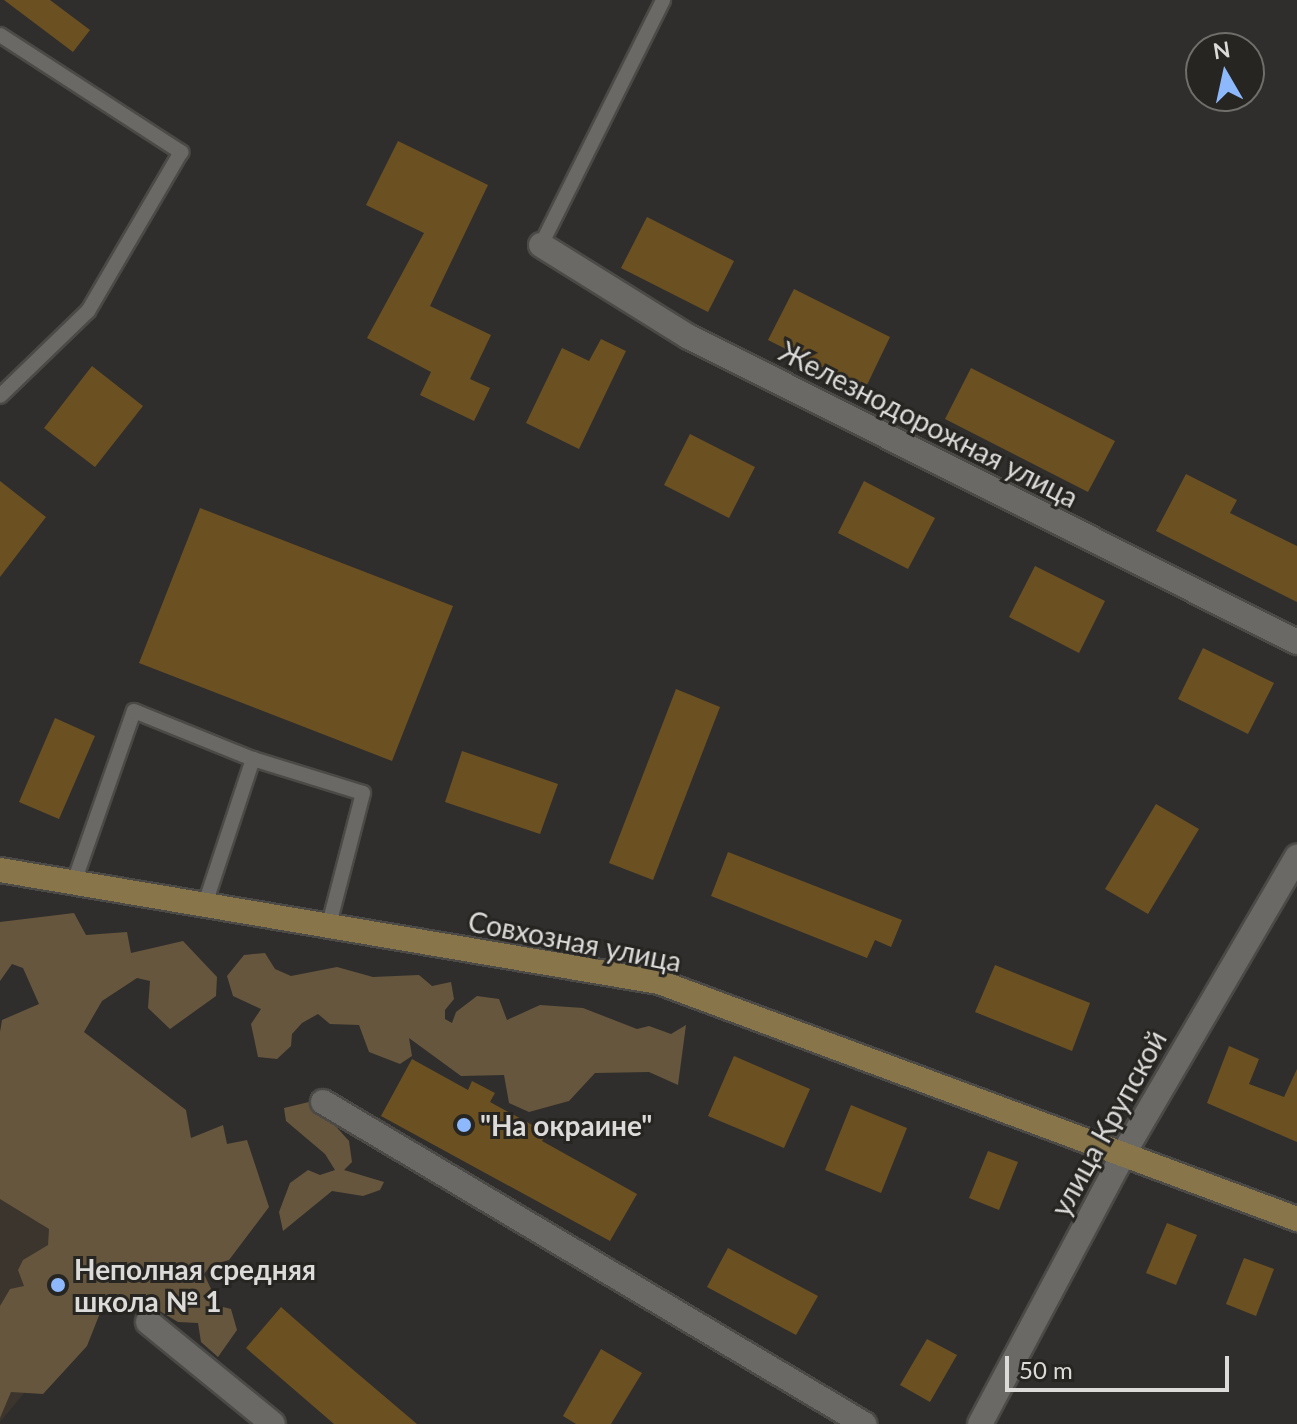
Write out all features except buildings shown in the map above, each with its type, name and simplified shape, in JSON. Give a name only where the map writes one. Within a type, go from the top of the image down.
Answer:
[{"type":"street","name":"Железнодорожная улица","points":[[541,245],[689,337],[1297,642]]},
{"type":"street","name":"улица Крупской","points":[[980,1424],[1125,1151],[1297,857]]},
{"type":"street","name":"Совхозная улица","points":[[0,870],[659,982],[1125,1151],[1297,1219]]},
{"type":"street","points":[[323,1102],[864,1424]]},
{"type":"street","points":[[148,1322],[273,1424]]},
{"type":"lane","points":[[541,245],[663,0]]},
{"type":"lane","points":[[0,35],[181,152],[88,311],[0,396]]},
{"type":"lane","points":[[74,882],[134,711],[253,759],[363,793],[328,928]]},
{"type":"lane","points":[[205,904],[253,759]]},
{"type":"shaded area","points":[[74,913],[86,935],[127,932],[131,953],[183,941],[217,977],[216,996],[170,1029],[148,1008],[150,981],[137,978],[102,1001],[84,1032],[186,1110],[191,1138],[223,1125],[227,1144],[247,1140],[269,1207],[229,1260],[211,1265],[204,1274],[219,1306],[231,1309],[237,1330],[218,1357],[201,1342],[198,1323],[178,1322],[143,1301],[100,1313],[87,1346],[43,1394],[11,1392],[0,1418],[0,1306],[10,1289],[24,1286],[18,1270],[23,1260],[48,1245],[49,1229],[0,1199],[2,1020],[39,1004],[23,968],[12,964],[0,981],[0,922]]},
{"type":"shaded area","points":[[265,953],[275,969],[291,976],[337,967],[373,977],[419,975],[432,986],[451,982],[454,999],[445,1010],[445,1019],[452,1023],[456,1012],[477,996],[499,999],[507,1020],[540,1005],[583,1008],[637,1029],[649,1026],[671,1034],[686,1025],[678,1085],[649,1072],[595,1073],[569,1101],[529,1112],[509,1103],[504,1075],[461,1076],[409,1038],[412,1056],[400,1064],[369,1052],[359,1025],[330,1024],[318,1014],[302,1023],[292,1034],[291,1046],[277,1059],[258,1057],[251,1024],[261,1009],[233,996],[227,976],[244,955]]},
{"type":"shaded area","points":[[313,1101],[349,1141],[352,1162],[344,1170],[384,1182],[380,1190],[363,1196],[332,1191],[283,1231],[279,1212],[290,1183],[308,1170],[320,1175],[335,1170],[325,1154],[286,1121],[284,1108]]},
{"type":"shaded area","name":"Неполная средняя школа № 1","points":[[0,1154],[144,1249],[0,1422]]},
{"type":"place","name":"\"На окраине\"","points":[[464,1125]]},
{"type":"place","name":"Неполная средняя школа № 1","points":[[58,1285]]}]
